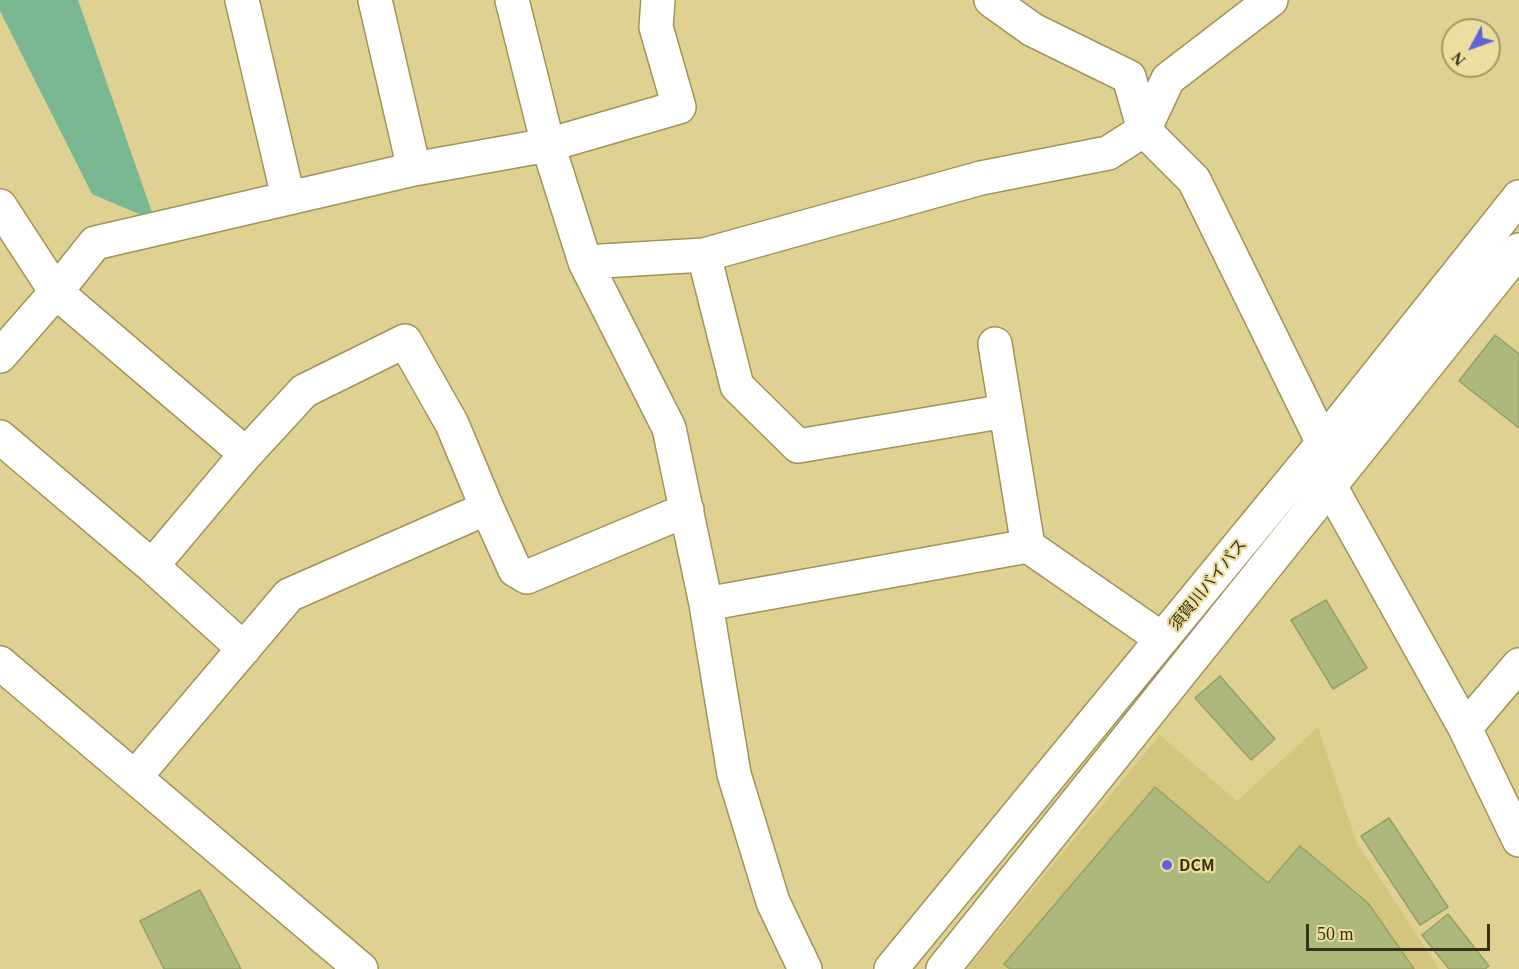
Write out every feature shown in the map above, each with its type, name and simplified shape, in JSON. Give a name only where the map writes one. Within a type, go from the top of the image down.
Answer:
[{"type":"main road","points":[[242,0],[288,197]]},
{"type":"main road","points":[[375,0],[414,169]]},
{"type":"main road","points":[[512,0],[548,145],[585,262],[669,428],[706,604],[734,774],[773,902],[805,969]]},
{"type":"main road","points":[[0,356],[95,243],[414,169],[548,145],[679,107],[656,27],[658,0]]},
{"type":"main road","points":[[585,262],[704,255],[981,178],[1108,153],[1144,130],[1168,80],[1271,0]]},
{"type":"main road","points":[[1000,3],[1033,30],[1129,77],[1144,130],[1194,180],[1323,443],[1330,486],[1465,728],[1519,840]]},
{"type":"main road","name":"須賀川バイパス","points":[[891,969],[1323,443],[1519,197]]},
{"type":"main road","points":[[0,206],[56,292],[246,454]]},
{"type":"main road","points":[[947,968],[1519,250]]},
{"type":"main road","points":[[704,255],[737,386],[798,446],[1006,411]]},
{"type":"main road","points":[[152,566],[246,454],[304,391],[405,341],[452,424],[515,570],[527,577],[687,510]]},
{"type":"main road","points":[[995,344],[1028,546]]},
{"type":"main road","points":[[0,437],[152,566],[244,649]]},
{"type":"main road","points":[[135,777],[288,595],[487,507]]},
{"type":"main road","points":[[706,604],[1028,546],[1162,639]]},
{"type":"main road","points":[[0,663],[361,969]]},
{"type":"main road","points":[[1465,728],[1519,664]]},
{"type":"shaded area","name":"DCM","points":[[1318,727],[1357,843],[1439,969],[967,969],[1160,735],[1237,801]]},
{"type":"green space","points":[[0,0],[78,0],[155,221],[92,194],[0,11]]},
{"type":"building","points":[[1495,335],[1519,354],[1519,428],[1459,381]]},
{"type":"building","points":[[1326,600],[1367,668],[1333,689],[1291,620]]},
{"type":"building","points":[[1220,676],[1275,739],[1251,760],[1195,698]]},
{"type":"building","name":"DCM","points":[[1155,787],[1268,883],[1300,846],[1368,903],[1414,969],[1010,969],[1004,964]]},
{"type":"building","points":[[1389,818],[1448,907],[1420,925],[1361,836]]},
{"type":"building","points":[[200,890],[241,969],[164,969],[140,921]]},
{"type":"building","points":[[1448,914],[1489,966],[1485,969],[1449,969],[1422,935]]},
{"type":"place","name":"DCM","points":[[1167,865]]}]
